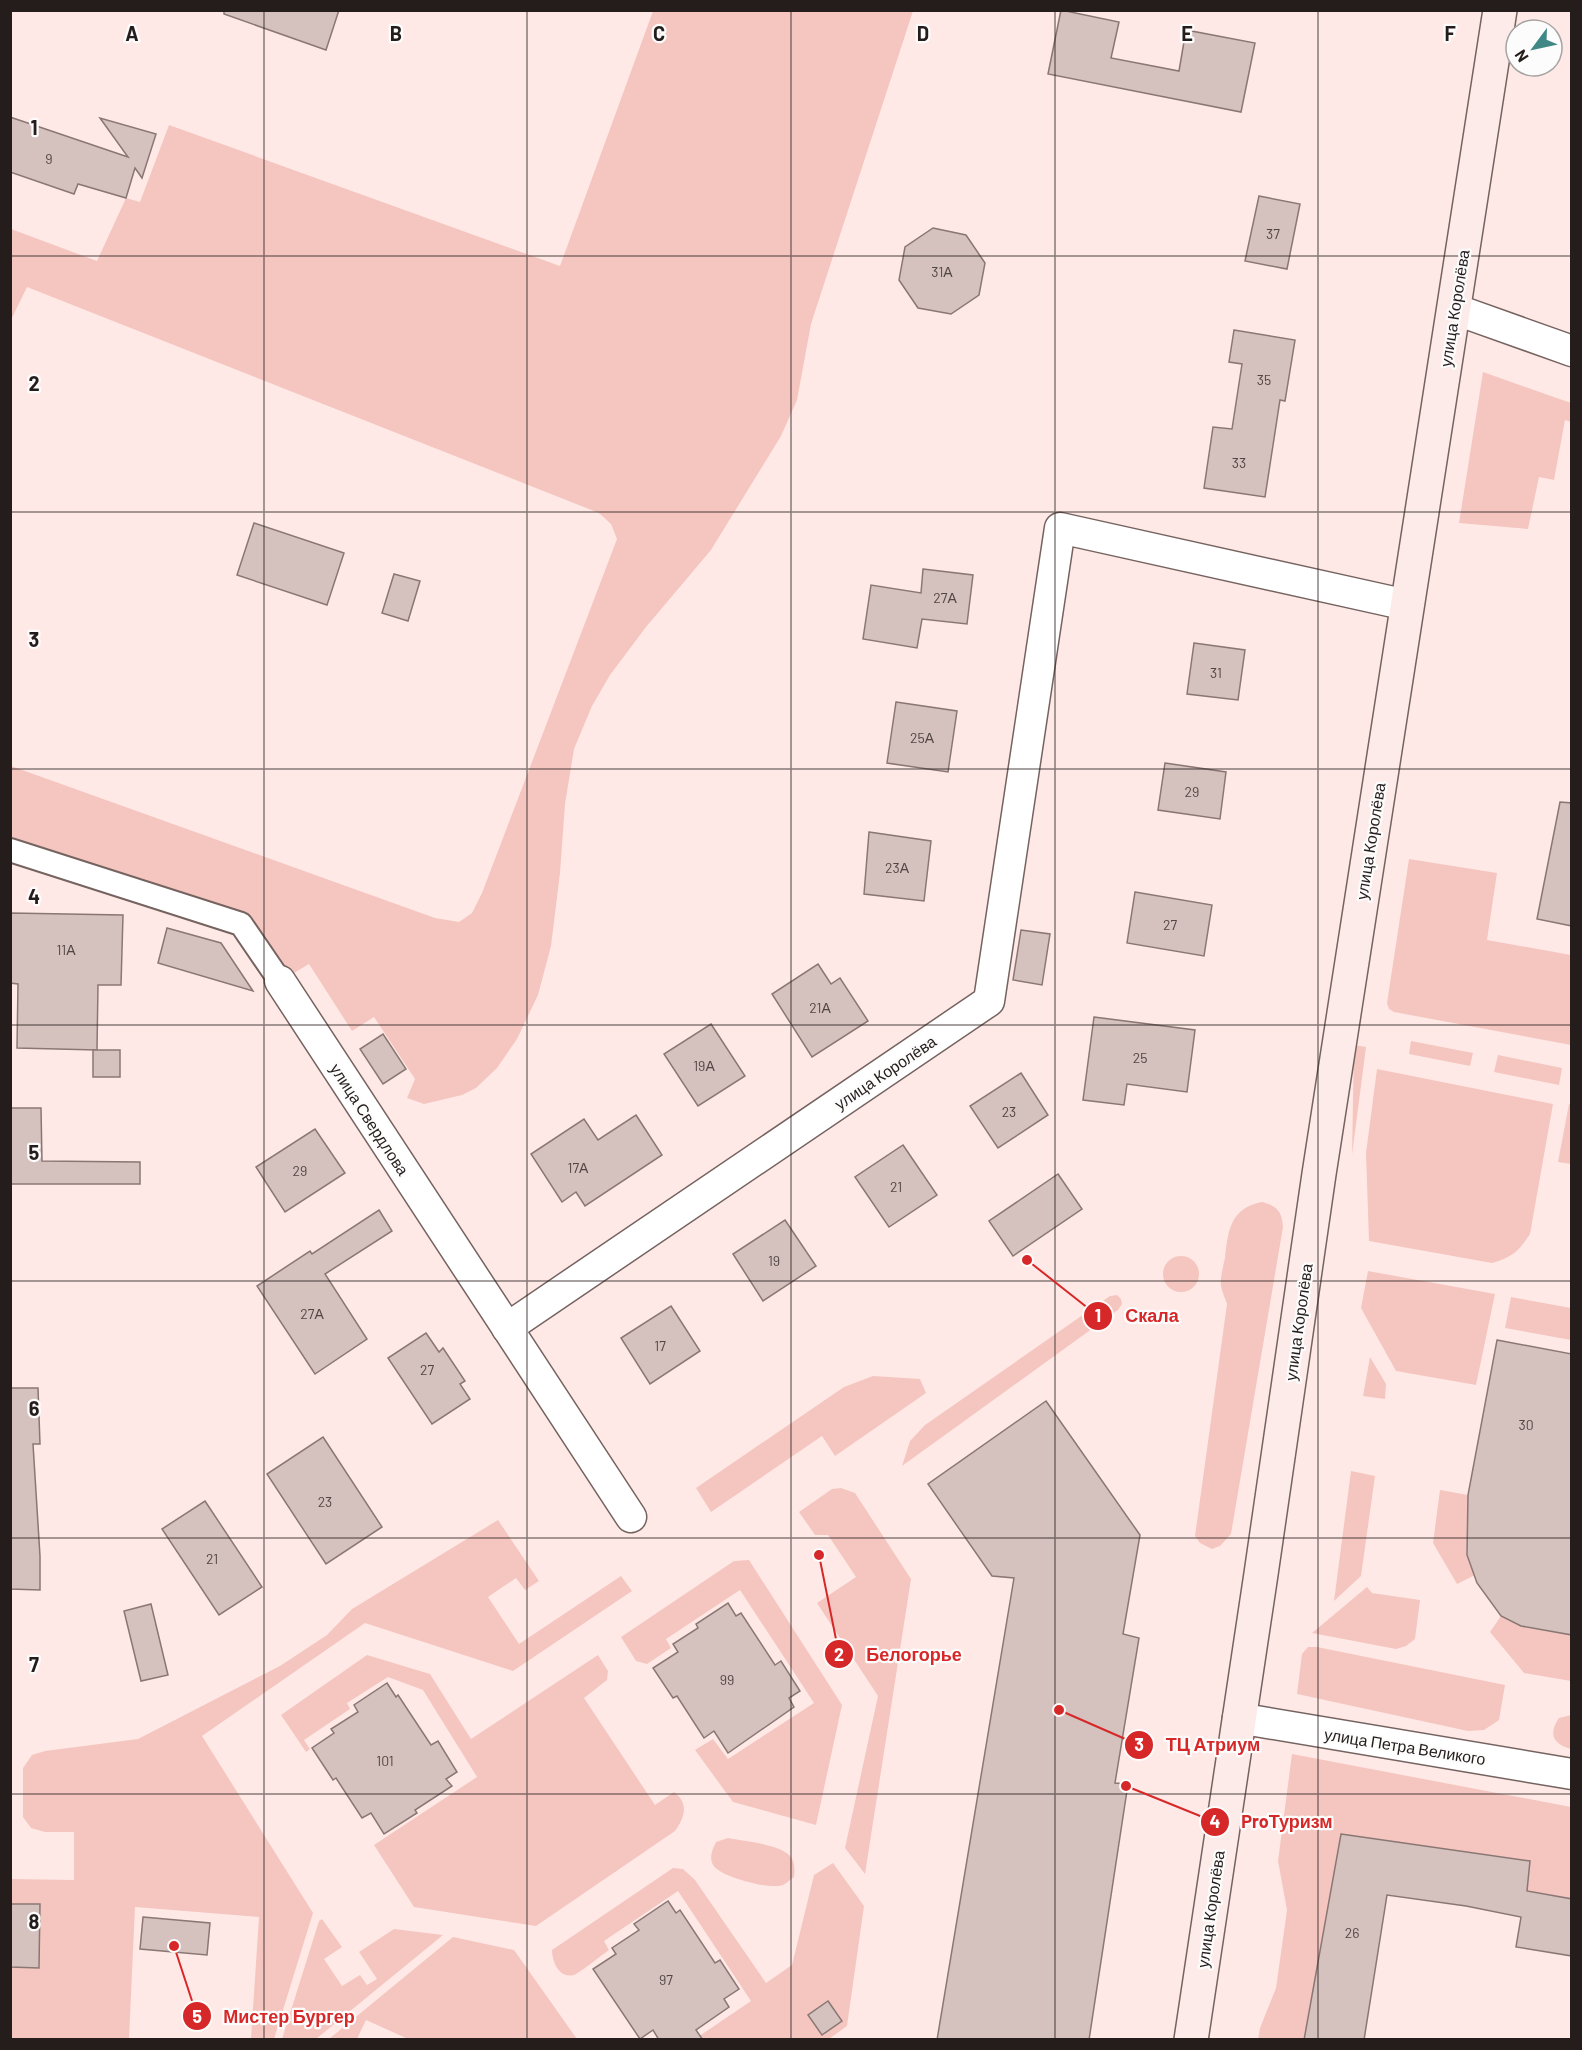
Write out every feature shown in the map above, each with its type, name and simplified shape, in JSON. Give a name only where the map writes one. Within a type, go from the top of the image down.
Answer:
[{"type":"main road","name":"улица Королёва","points":[[1191,2040],[1319,1174],[1500,10]]},
{"type":"street","points":[[1454,309],[1572,351]]},
{"type":"street","name":"улица Королёва","points":[[507,1328],[989,1001],[1060,528],[1407,604]]},
{"type":"street","name":"улица Свердлова","points":[[10,850],[241,924],[631,1517]]},
{"type":"street","name":"улица Петра Великого","points":[[1238,1718],[1572,1774]]},
{"type":"shaded area","points":[[653,11],[913,11],[811,324],[797,400],[781,436],[711,550],[646,627],[610,675],[592,706],[574,749],[565,804],[551,946],[538,995],[517,1039],[497,1068],[476,1088],[462,1095],[424,1104],[407,1098],[415,1079],[374,1017],[352,1031],[309,964],[284,979],[244,920],[11,844],[11,766],[435,918],[459,922],[472,913],[482,893],[617,539],[611,524],[599,513],[27,287],[11,320],[11,229],[97,261],[126,198],[140,202],[169,125],[560,266]]},
{"type":"shaded area","points":[[1483,372],[1571,403],[1571,422],[1565,420],[1554,480],[1539,477],[1528,529],[1459,523]]},
{"type":"shaded area","points":[[1409,859],[1497,873],[1487,940],[1571,955],[1571,1045],[1394,1012],[1389,1009],[1387,1003]]},
{"type":"shaded area","points":[[1411,1041],[1473,1053],[1470,1066],[1409,1054]]},
{"type":"shaded area","points":[[1354,1045],[1366,1047],[1352,1155]]},
{"type":"shaded area","points":[[1498,1055],[1562,1068],[1559,1085],[1494,1072]]},
{"type":"shaded area","points":[[1377,1069],[1553,1104],[1530,1234],[1514,1253],[1492,1263],[1369,1241],[1366,1153]]},
{"type":"shaded area","points":[[1569,1104],[1572,1104],[1571,1164],[1558,1162]]},
{"type":"shaded area","points":[[1262,1202],[1278,1210],[1283,1227],[1231,1534],[1220,1546],[1212,1549],[1200,1543],[1195,1536],[1227,1304],[1221,1286],[1221,1276],[1233,1222],[1243,1209]]},
{"type":"shaded area","points":[[1181,1256],[1193,1262],[1199,1274],[1193,1286],[1181,1292],[1169,1286],[1163,1274],[1169,1262]]},
{"type":"shaded area","points":[[1368,1271],[1495,1294],[1476,1385],[1396,1371],[1361,1308]]},
{"type":"shaded area","points":[[1117,1295],[1122,1304],[1118,1310],[902,1466],[910,1441],[925,1425],[1110,1296]]},
{"type":"shaded area","points":[[1511,1297],[1571,1308],[1571,1340],[1505,1328]]},
{"type":"shaded area","points":[[1370,1357],[1386,1384],[1385,1399],[1363,1396]]},
{"type":"shaded area","points":[[873,1376],[920,1379],[926,1393],[835,1456],[822,1436],[711,1512],[696,1488],[844,1387]]},
{"type":"shaded area","points":[[1351,1471],[1375,1476],[1361,1576],[1334,1601]]},
{"type":"shaded area","points":[[841,1488],[855,1493],[911,1579],[865,1874],[845,1848],[878,1696],[817,1603],[856,1577],[828,1535],[815,1535],[799,1512],[832,1489]]},
{"type":"shaded area","points":[[1440,1490],[1468,1495],[1475,1575],[1457,1584],[1433,1543]]},
{"type":"shaded area","points":[[498,1520],[539,1581],[525,1590],[516,1578],[488,1597],[519,1644],[621,1576],[632,1591],[513,1671],[365,1623],[202,1736],[313,1913],[274,2039],[251,2039],[259,1917],[135,1907],[129,2039],[11,2040],[11,1879],[74,1880],[74,1832],[45,1832],[31,1828],[23,1817],[23,1768],[32,1755],[45,1751],[138,1739],[280,1666],[327,1635],[352,1609]]},
{"type":"shaded area","points":[[749,1560],[842,1705],[816,1825],[733,1802],[695,1750],[713,1739],[728,1759],[814,1703],[740,1590],[666,1639],[671,1648],[647,1664],[636,1661],[621,1637],[734,1561]]},
{"type":"shaded area","points":[[1367,1587],[1372,1593],[1420,1600],[1415,1639],[1406,1646],[1396,1649],[1312,1633]]},
{"type":"shaded area","points":[[1501,1616],[1521,1626],[1571,1635],[1571,1681],[1524,1673],[1490,1632]]},
{"type":"shaded area","points":[[1308,1647],[1505,1685],[1499,1720],[1484,1730],[1468,1731],[1297,1694],[1302,1654]]},
{"type":"shaded area","points":[[367,1655],[430,1674],[471,1739],[598,1655],[608,1671],[607,1680],[584,1698],[655,1805],[674,1792],[679,1796],[684,1810],[678,1826],[675,1831],[536,1926],[414,1907],[374,1845],[477,1777],[423,1690],[388,1677],[347,1703],[350,1709],[304,1740],[310,1749],[306,1752],[281,1715]]},
{"type":"shaded area","points":[[1572,1715],[1571,1749],[1556,1741],[1553,1734],[1559,1718]]},
{"type":"shaded area","points":[[1292,1754],[1571,1807],[1571,1899],[1527,1891],[1530,1861],[1341,1834],[1304,2039],[1258,2040],[1260,2028],[1276,1988],[1287,1910],[1278,1861]]},
{"type":"shaded area","points":[[728,1838],[768,1845],[783,1851],[790,1856],[793,1862],[794,1877],[783,1885],[768,1886],[735,1878],[717,1870],[712,1862],[712,1851],[716,1842]]},
{"type":"shaded area","points":[[833,1863],[864,1906],[847,2026],[829,2039],[695,2039],[751,2001],[678,1891],[604,1941],[609,1950],[574,1975],[560,1971],[553,1959],[552,1950],[673,1868],[683,1869],[695,1880],[766,1983],[792,1965],[814,1875]]},
{"type":"shaded area","points":[[322,1919],[342,1947],[324,1959],[342,1986],[360,1975],[367,1985],[377,1979],[359,1952],[394,1929],[443,1935],[316,2039],[282,2039],[319,1921]]},
{"type":"shaded area","points":[[453,1937],[514,1950],[577,2039],[408,2039],[366,2020],[357,2039],[329,2039]]},
{"type":"building","points":[[224,10],[339,10],[326,50],[224,14]]},
{"type":"building","points":[[1061,10],[1119,22],[1111,58],[1179,71],[1186,30],[1255,43],[1241,112],[1048,74]]},
{"type":"building","points":[[10,117],[128,157],[100,118],[156,134],[142,178],[135,168],[126,198],[78,184],[74,194],[10,172]]},
{"type":"building","points":[[1259,196],[1300,204],[1287,269],[1245,261]]},
{"type":"building","points":[[933,228],[966,235],[985,263],[979,295],[951,314],[918,308],[899,280],[905,247]]},
{"type":"building","points":[[1234,330],[1295,340],[1285,401],[1280,400],[1265,497],[1204,488],[1213,427],[1232,429],[1242,364],[1229,362]]},
{"type":"building","points":[[254,523],[344,553],[327,605],[237,575]]},
{"type":"building","points":[[923,569],[973,575],[967,624],[922,619],[917,648],[863,639],[871,585],[921,593]]},
{"type":"building","points":[[394,574],[420,581],[408,621],[382,613]]},
{"type":"building","points":[[1194,643],[1245,650],[1238,700],[1187,694]]},
{"type":"building","points":[[896,702],[957,711],[948,772],[887,763]]},
{"type":"building","points":[[1165,763],[1226,772],[1220,819],[1158,810]]},
{"type":"building","points":[[1560,802],[1572,803],[1572,926],[1537,919]]},
{"type":"building","points":[[869,832],[931,841],[924,901],[864,894]]},
{"type":"building","points":[[1135,892],[1212,905],[1204,956],[1127,943]]},
{"type":"building","points":[[10,913],[123,915],[121,985],[98,985],[97,1050],[17,1048],[18,984],[10,983]]},
{"type":"building","points":[[167,928],[221,943],[253,991],[158,963]]},
{"type":"building","points":[[1021,930],[1050,934],[1042,985],[1013,980]]},
{"type":"building","points":[[818,964],[831,984],[840,978],[868,1021],[812,1057],[772,994]]},
{"type":"building","points":[[1094,1017],[1195,1030],[1187,1092],[1127,1084],[1124,1105],[1083,1100]]},
{"type":"building","points":[[711,1024],[745,1076],[698,1106],[664,1054]]},
{"type":"building","points":[[383,1034],[406,1069],[383,1084],[360,1049]]},
{"type":"building","points":[[93,1050],[120,1050],[120,1077],[93,1077]]},
{"type":"building","points":[[1021,1073],[1048,1115],[998,1148],[970,1106]]},
{"type":"building","points":[[10,1108],[41,1108],[42,1161],[140,1162],[140,1184],[10,1184]]},
{"type":"building","points":[[636,1115],[662,1155],[585,1206],[576,1192],[562,1202],[531,1154],[584,1119],[598,1140]]},
{"type":"building","points":[[315,1129],[345,1173],[285,1212],[256,1167]]},
{"type":"building","points":[[903,1145],[937,1195],[889,1227],[855,1177]]},
{"type":"building","points":[[1058,1174],[1082,1209],[1013,1256],[989,1221]]},
{"type":"building","points":[[379,1210],[392,1231],[325,1274],[367,1339],[315,1374],[257,1286],[310,1251],[312,1254]]},
{"type":"building","points":[[785,1220],[816,1266],[763,1301],[733,1254]]},
{"type":"building","points":[[671,1306],[700,1351],[650,1384],[621,1338]]},
{"type":"building","points":[[426,1333],[439,1352],[443,1348],[465,1381],[460,1384],[470,1399],[432,1424],[388,1358]]},
{"type":"building","points":[[1497,1340],[1572,1354],[1572,1635],[1521,1626],[1501,1616],[1477,1583],[1467,1555],[1468,1495]]},
{"type":"building","points":[[10,1388],[38,1388],[40,1444],[33,1444],[40,1590],[10,1589]]},
{"type":"building","points":[[1046,1401],[1140,1535],[1123,1634],[1139,1638],[1115,1783],[1128,1784],[1089,2040],[937,2040],[1014,1578],[992,1576],[928,1484]]},
{"type":"building","points":[[323,1437],[382,1527],[326,1564],[267,1474]]},
{"type":"building","points":[[205,1501],[262,1587],[219,1615],[162,1529]]},
{"type":"building","points":[[728,1603],[736,1616],[741,1613],[775,1665],[781,1661],[800,1691],[789,1698],[794,1707],[728,1753],[714,1731],[704,1738],[677,1696],[673,1698],[653,1668],[678,1652],[673,1644],[698,1628],[696,1624]]},
{"type":"building","points":[[151,1604],[168,1675],[141,1681],[124,1611]]},
{"type":"building","points":[[387,1683],[396,1697],[398,1695],[431,1745],[438,1741],[457,1772],[446,1779],[452,1786],[415,1810],[417,1813],[384,1834],[371,1813],[362,1818],[336,1778],[333,1780],[312,1748],[334,1733],[331,1729],[358,1712],[354,1705]]},
{"type":"building","points":[[1341,1834],[1530,1861],[1527,1891],[1572,1899],[1572,1956],[1516,1947],[1521,1917],[1466,1906],[1387,1895],[1364,2040],[1304,2040]]},
{"type":"building","points":[[668,1901],[676,1913],[680,1910],[715,1963],[720,1960],[739,1989],[724,1999],[729,2007],[696,2030],[703,2040],[659,2040],[653,2030],[640,2039],[593,1969],[616,1954],[612,1948],[639,1930],[634,1924]]},
{"type":"building","points":[[10,1904],[40,1904],[39,1968],[10,1967]]},
{"type":"building","points":[[143,1917],[210,1923],[207,1955],[140,1949]]},
{"type":"building","points":[[828,2001],[842,2021],[822,2035],[808,2015]]},
{"type":"place","name":"Скала","points":[[1027,1260]]},
{"type":"place","name":"Белогорье","points":[[819,1555]]},
{"type":"place","name":"ТЦ Атриум","points":[[1059,1710]]},
{"type":"place","name":"ProТуризм","points":[[1126,1786]]},
{"type":"place","name":"Мистер Бургер","points":[[174,1946]]}]
